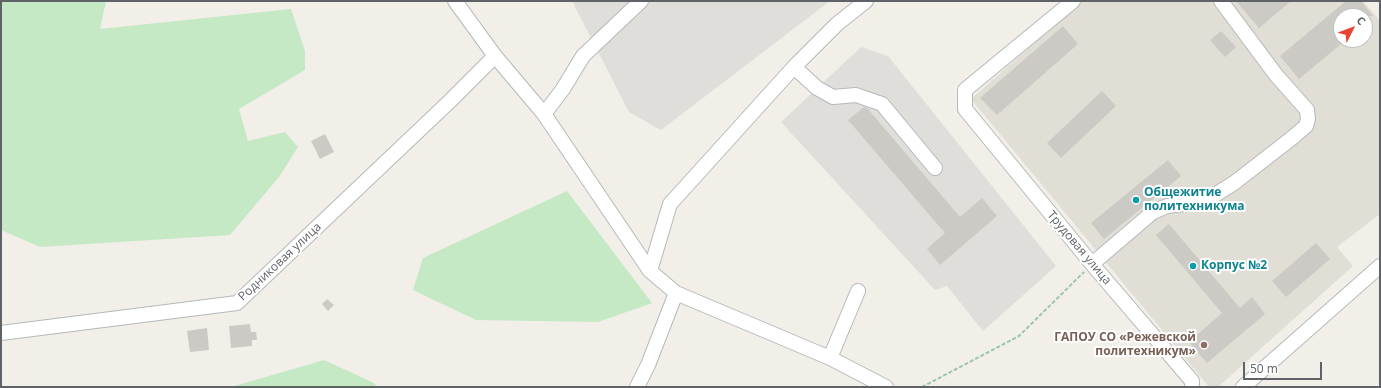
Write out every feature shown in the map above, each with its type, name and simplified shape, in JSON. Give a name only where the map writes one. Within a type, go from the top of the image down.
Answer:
[{"type":"street","points":[[455,1],[495,56],[544,114],[650,271],[676,293],[830,358],[886,387]]},
{"type":"street","points":[[544,114],[563,89],[583,56],[641,1]]},
{"type":"street","points":[[650,271],[670,204],[794,67],[837,24],[866,1]]},
{"type":"street","name":"Трудовая улица","points":[[1073,1],[965,90],[965,108],[1092,264],[1192,381],[1192,387]]},
{"type":"street","points":[[1092,264],[1154,212],[1167,206],[1210,198],[1245,174],[1306,126],[1308,119],[1307,110],[1276,75],[1221,1]]},
{"type":"street","name":"Родниковая улица","points":[[1,333],[237,303],[450,101],[495,56]]},
{"type":"street","points":[[794,67],[817,88],[832,97],[856,95],[882,104],[934,168]]},
{"type":"street","points":[[1243,387],[1380,266]]},
{"type":"street","points":[[830,358],[858,291]]},
{"type":"street","points":[[637,387],[648,365],[676,293]]},
{"type":"path","points":[[922,387],[1019,336],[1092,264]]},
{"type":"shaded area","points":[[572,1],[830,1],[661,130],[629,112]]},
{"type":"shaded area","points":[[1082,1],[1213,1],[1219,8],[1227,1],[1363,1],[1369,8],[1333,8],[1333,48],[1373,48],[1373,13],[1380,21],[1380,214],[1337,247],[1353,266],[1218,387],[1209,387],[971,99]]},
{"type":"shaded area","points":[[861,47],[888,56],[1056,266],[983,331],[947,286],[935,290],[781,122]]},
{"type":"green space","points":[[1,1],[106,1],[100,29],[291,9],[305,51],[305,70],[239,109],[248,141],[285,132],[298,147],[279,177],[230,235],[40,247],[1,230]]},
{"type":"green space","points":[[567,191],[652,303],[598,322],[476,320],[413,290],[423,258]]},
{"type":"green space","points":[[324,360],[374,383],[377,387],[231,387]]},
{"type":"building","points":[[1236,1],[1291,1],[1259,28]]},
{"type":"building","points":[[1346,1],[1361,1],[1367,8],[1338,8]]},
{"type":"building","points":[[1333,12],[1333,48],[1336,48],[1299,79],[1280,56]]},
{"type":"building","points":[[1063,26],[1078,44],[997,115],[980,98]]},
{"type":"building","points":[[1221,31],[1236,47],[1225,57],[1210,40]]},
{"type":"building","points":[[1102,91],[1116,106],[1061,158],[1047,143]]},
{"type":"building","points":[[864,107],[867,108],[960,217],[982,198],[997,216],[940,265],[927,249],[945,233],[848,120]]},
{"type":"building","points":[[325,134],[334,152],[320,159],[311,141]]},
{"type":"building","name":"Общежитие политехникума","points":[[1168,160],[1181,176],[1104,239],[1091,223]]},
{"type":"building","name":"Корпус №2","points":[[1169,224],[1240,308],[1252,297],[1265,314],[1207,363],[1189,342],[1222,313],[1156,235]]},
{"type":"building","points":[[1316,243],[1330,259],[1286,297],[1272,281]]},
{"type":"building","points":[[327,299],[334,305],[328,311],[322,304]]},
{"type":"building","points":[[250,324],[251,332],[256,332],[257,340],[252,340],[252,346],[231,348],[229,326]]},
{"type":"building","points":[[207,328],[209,350],[190,352],[187,331]]},
{"type":"place","name":"Общежитие политехникума","points":[[1136,200]]},
{"type":"place","name":"Корпус №2","points":[[1193,266]]},
{"type":"place","name":"ГАПОУ СО «Режевской политехникум»","points":[[1204,345]]}]
